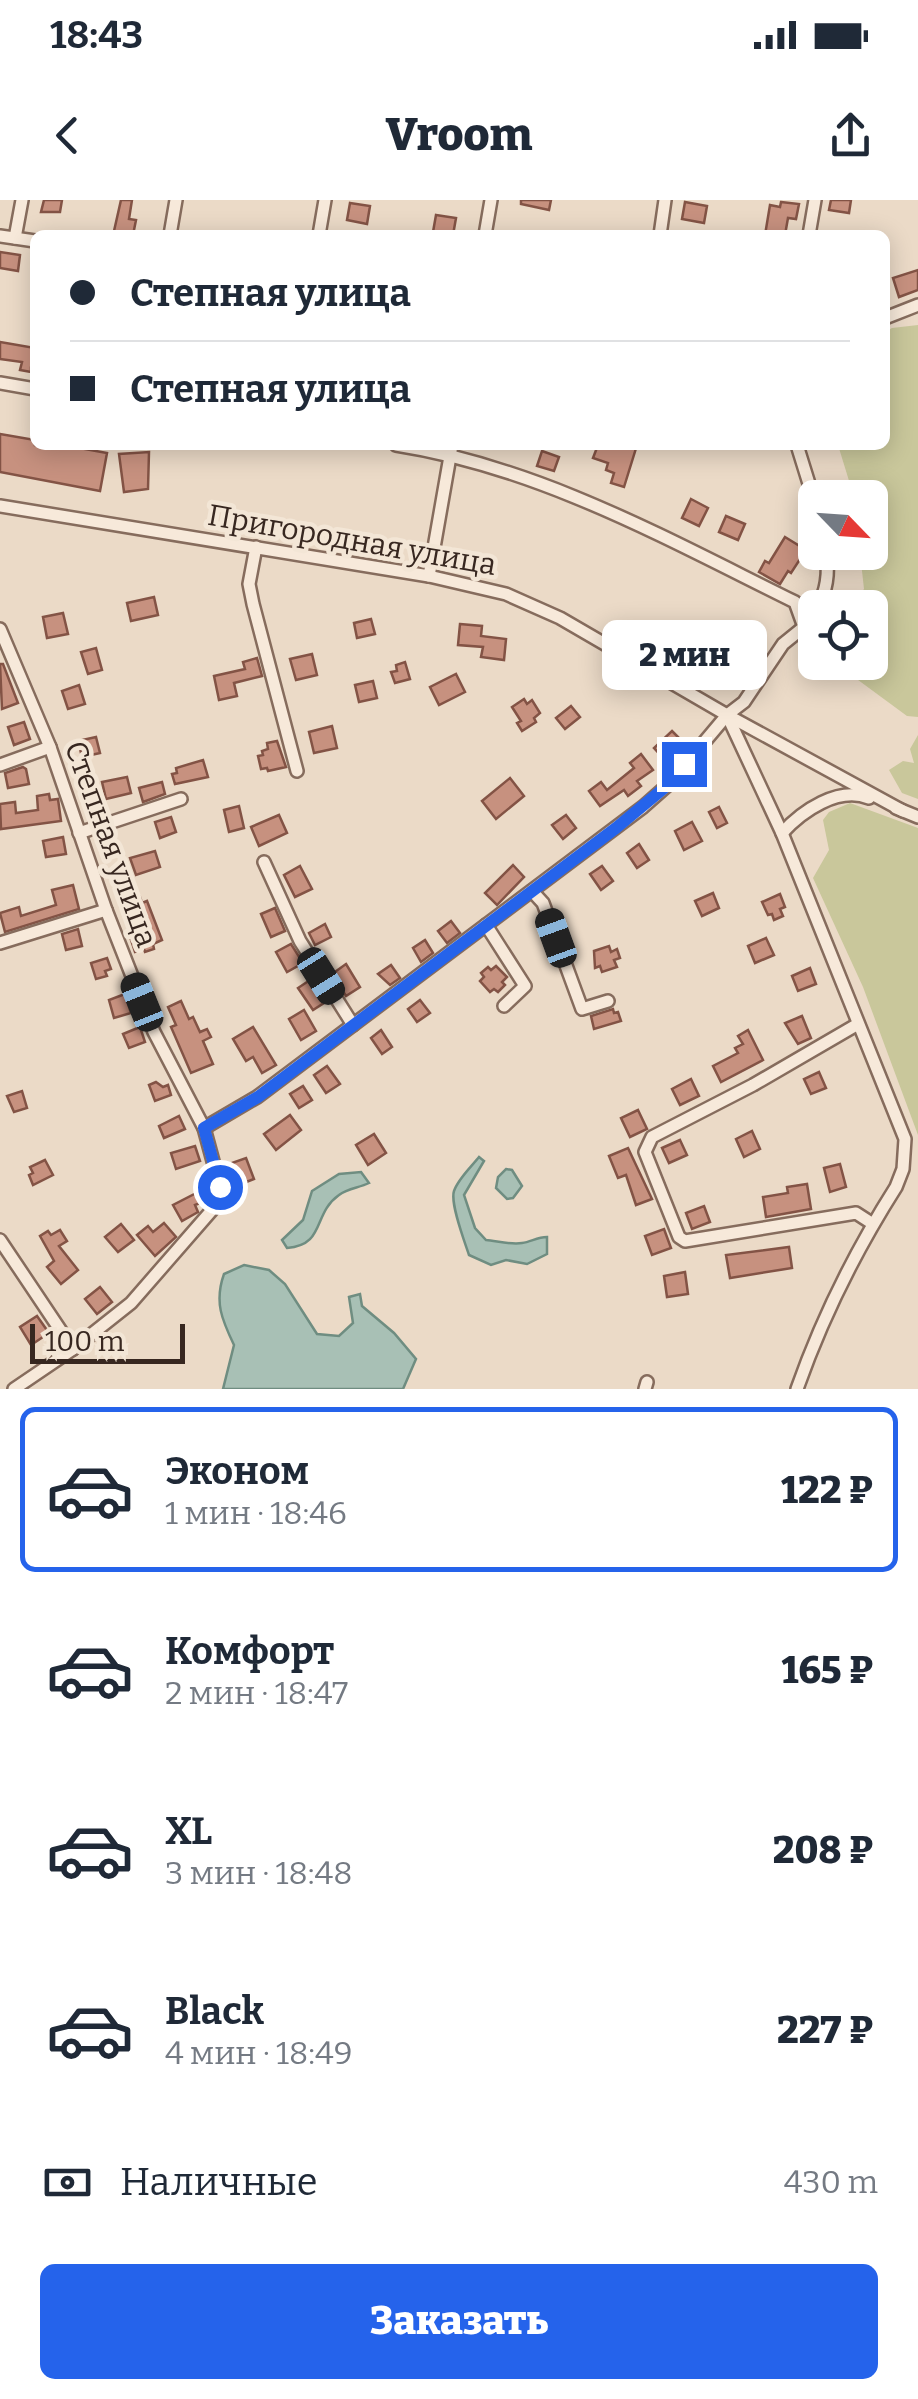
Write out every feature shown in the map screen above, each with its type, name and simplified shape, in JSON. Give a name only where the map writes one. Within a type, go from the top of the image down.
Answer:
[{"type":"street","points":[[15,238],[22,200]]},
{"type":"street","points":[[171,230],[176,200]]},
{"type":"street","points":[[321,230],[325,200]]},
{"type":"street","points":[[487,230],[491,200]]},
{"type":"street","points":[[661,230],[665,200]]},
{"type":"street","points":[[810,230],[814,200]]},
{"type":"street","points":[[0,236],[30,240]]},
{"type":"street","points":[[890,316],[918,305]]},
{"type":"street","points":[[0,384],[30,388]]},
{"type":"street","points":[[429,576],[451,450]]},
{"type":"street","points":[[454,450],[639,525],[794,602],[798,612]]},
{"type":"street","points":[[799,450],[808,480]]},
{"type":"street","name":"Пригородная улица","points":[[0,506],[429,576],[506,594],[536,606],[903,811]]},
{"type":"street","points":[[256,547],[249,584],[252,604],[298,771]]},
{"type":"street","name":"Степная улица","points":[[0,628],[50,747],[106,910],[154,1032],[204,1128],[220,1187],[212,1210],[131,1303],[14,1389]]},
{"type":"street","points":[[204,1128],[258,1097],[669,784],[727,715],[744,702],[784,644],[798,632]]},
{"type":"street","points":[[727,715],[782,834],[905,1139],[896,1187],[813,1342],[798,1389]]},
{"type":"street","points":[[0,766],[50,747]]},
{"type":"street","points":[[782,834],[812,810],[842,794],[860,795],[918,817]]},
{"type":"street","points":[[80,833],[180,799]]},
{"type":"street","points":[[264,862],[300,941],[353,1026]]},
{"type":"street","points":[[532,891],[543,903],[582,1009],[608,1001]]},
{"type":"street","points":[[0,943],[106,910]]},
{"type":"street","points":[[486,925],[525,986],[504,1006]]},
{"type":"street","points":[[858,1024],[652,1137],[646,1152],[679,1236],[685,1240],[856,1213],[873,1224]]},
{"type":"street","points":[[904,1158],[918,1157]]},
{"type":"street","points":[[0,1240],[73,1349]]},
{"type":"street","points":[[0,1268],[15,1265]]},
{"type":"shaded area","points":[[918,325],[918,717],[907,716],[858,680],[888,680],[888,590],[863,590],[862,570],[888,570],[888,480],[849,480],[840,450],[890,450],[890,329]]},
{"type":"shaded area","points":[[918,735],[918,799],[902,793],[889,770],[903,761],[914,763],[910,749]]},
{"type":"shaded area","points":[[850,803],[918,828],[918,1135],[863,987],[813,878],[829,850],[823,820],[829,812]]},
{"type":"shaded area","points":[[479,1157],[484,1161],[464,1195],[475,1228],[486,1240],[504,1243],[547,1237],[547,1254],[527,1264],[506,1260],[491,1265],[469,1255],[453,1197],[458,1182]]},
{"type":"shaded area","points":[[506,1169],[512,1170],[522,1186],[513,1198],[507,1199],[496,1188],[498,1177]]},
{"type":"shaded area","points":[[361,1172],[369,1183],[339,1195],[308,1241],[287,1248],[282,1240],[303,1220],[312,1191],[339,1174]]},
{"type":"shaded area","points":[[244,1265],[269,1270],[285,1284],[317,1334],[339,1336],[353,1323],[349,1297],[360,1294],[362,1306],[394,1333],[416,1359],[403,1389],[223,1389],[234,1345],[221,1311],[221,1284],[224,1274]]},
{"type":"building","points":[[44,200],[62,200],[60,212],[41,212]]},
{"type":"building","points":[[121,200],[132,200],[129,219],[136,220],[134,230],[114,230]]},
{"type":"building","points":[[521,200],[551,200],[549,210],[521,204]]},
{"type":"building","points":[[831,200],[851,200],[849,213],[829,210]]},
{"type":"building","points":[[685,202],[707,206],[704,223],[682,219]]},
{"type":"building","points":[[781,202],[799,204],[796,219],[788,218],[786,230],[766,230],[770,205],[780,207]]},
{"type":"building","points":[[350,203],[370,206],[367,224],[347,220]]},
{"type":"building","points":[[436,215],[456,218],[454,230],[433,230]]},
{"type":"building","points":[[0,252],[20,255],[18,271],[0,268]]},
{"type":"building","points":[[918,270],[918,290],[899,297],[893,278]]},
{"type":"building","points":[[0,342],[30,347],[30,372],[20,370],[22,362],[0,359]]},
{"type":"building","points":[[0,434],[30,439],[30,450],[107,453],[100,491],[0,472]]},
{"type":"building","points":[[596,450],[635,450],[624,487],[611,483],[614,473],[606,470],[608,463],[593,458]]},
{"type":"building","points":[[542,451],[559,457],[554,471],[537,466]]},
{"type":"building","points":[[149,452],[148,489],[124,492],[119,454]]},
{"type":"building","points":[[691,499],[708,508],[699,526],[682,518]]},
{"type":"building","points":[[726,516],[745,524],[738,540],[719,532]]},
{"type":"building","points":[[785,537],[798,545],[798,562],[780,584],[759,572],[765,561],[769,563]]},
{"type":"building","points":[[154,597],[158,615],[131,621],[127,603]]},
{"type":"building","points":[[63,613],[68,634],[47,638],[43,617]]},
{"type":"building","points":[[371,619],[375,634],[357,638],[354,623]]},
{"type":"building","points":[[460,624],[482,626],[481,636],[506,639],[504,660],[481,657],[483,647],[458,645]]},
{"type":"building","points":[[96,648],[102,670],[88,674],[81,652]]},
{"type":"building","points":[[312,654],[317,675],[296,680],[290,659]]},
{"type":"building","points":[[257,658],[262,676],[234,683],[237,696],[219,700],[214,676],[245,669],[243,662]]},
{"type":"building","points":[[405,662],[410,679],[395,683],[391,672]]},
{"type":"building","points":[[0,664],[18,703],[2,709]]},
{"type":"building","points":[[456,674],[465,692],[439,705],[430,687]]},
{"type":"building","points":[[373,681],[377,698],[359,702],[355,685]]},
{"type":"building","points":[[79,685],[85,704],[68,709],[62,691]]},
{"type":"building","points":[[524,699],[527,704],[532,700],[540,713],[534,718],[536,722],[522,731],[512,707]]},
{"type":"building","points":[[571,706],[580,717],[565,729],[556,718]]},
{"type":"building","points":[[24,722],[30,739],[14,745],[8,727]]},
{"type":"building","points":[[332,726],[337,748],[314,753],[309,732]]},
{"type":"building","points":[[672,731],[683,742],[665,760],[654,748]]},
{"type":"building","points":[[96,737],[100,753],[82,757],[78,741]]},
{"type":"building","points":[[277,741],[286,767],[261,769],[258,756],[268,749],[267,743]]},
{"type":"building","points":[[641,754],[653,770],[637,781],[641,786],[628,796],[624,790],[600,806],[589,791],[601,782],[607,790],[634,768],[630,763]]},
{"type":"building","points":[[203,760],[208,777],[175,784],[172,774],[177,773],[176,768]]},
{"type":"building","points":[[23,767],[29,784],[8,788],[5,773]]},
{"type":"building","points":[[127,777],[131,793],[106,799],[102,782]]},
{"type":"building","points":[[510,778],[524,796],[496,819],[482,801]]},
{"type":"building","points":[[162,782],[165,794],[143,802],[139,788]]},
{"type":"building","points":[[49,794],[50,800],[58,799],[61,821],[1,829],[0,804],[15,802],[16,813],[38,810],[37,796]]},
{"type":"building","points":[[239,806],[244,828],[229,832],[224,810]]},
{"type":"building","points":[[719,807],[727,823],[717,828],[709,812]]},
{"type":"building","points":[[279,815],[287,833],[259,846],[251,827]]},
{"type":"building","points":[[566,815],[576,828],[563,839],[552,825]]},
{"type":"building","points":[[171,817],[176,832],[160,838],[155,822]]},
{"type":"building","points":[[692,822],[702,841],[684,850],[675,831]]},
{"type":"building","points":[[63,837],[66,854],[46,857],[43,841]]},
{"type":"building","points":[[639,844],[649,860],[637,868],[627,853]]},
{"type":"building","points":[[155,851],[160,867],[136,875],[130,858]]},
{"type":"building","points":[[513,865],[524,877],[497,905],[485,893]]},
{"type":"building","points":[[300,866],[312,889],[295,897],[284,875]]},
{"type":"building","points":[[602,866],[613,881],[601,890],[590,874]]},
{"type":"building","points":[[73,885],[79,909],[5,932],[0,913],[19,907],[21,916],[56,905],[52,890]]},
{"type":"building","points":[[713,893],[719,908],[702,916],[695,901]]},
{"type":"building","points":[[780,894],[785,907],[780,909],[783,916],[774,920],[762,902]]},
{"type":"building","points":[[140,897],[142,903],[147,901],[162,940],[153,944],[154,949],[135,952],[131,940],[135,939],[123,903]]},
{"type":"building","points":[[275,908],[285,931],[271,937],[261,914]]},
{"type":"building","points":[[451,921],[460,933],[447,943],[438,931]]},
{"type":"building","points":[[325,924],[331,937],[315,945],[309,933]]},
{"type":"building","points":[[78,929],[82,946],[66,950],[62,934]]},
{"type":"building","points":[[766,938],[774,955],[755,963],[748,946]]},
{"type":"building","points":[[425,940],[433,953],[421,962],[413,948]]},
{"type":"building","points":[[291,944],[303,963],[287,972],[276,952]]},
{"type":"building","points":[[609,946],[611,952],[617,949],[620,958],[614,960],[617,967],[602,972],[600,966],[595,968],[594,951]]},
{"type":"building","points":[[107,958],[111,969],[105,971],[107,976],[96,979],[91,963]]},
{"type":"building","points":[[346,964],[360,987],[346,996],[332,974]]},
{"type":"building","points":[[391,965],[400,978],[390,985],[378,974]]},
{"type":"building","points":[[496,966],[507,977],[498,992],[490,992],[480,981],[484,977],[481,973]]},
{"type":"building","points":[[810,968],[816,984],[798,991],[792,976]]},
{"type":"building","points":[[313,978],[327,1001],[313,1010],[298,988]]},
{"type":"building","points":[[125,994],[131,1013],[114,1018],[109,1000]]},
{"type":"building","points":[[420,1000],[430,1013],[417,1022],[408,1009]]},
{"type":"building","points":[[181,1001],[189,1019],[193,1017],[200,1032],[207,1029],[211,1037],[203,1041],[213,1064],[191,1073],[171,1027],[176,1025],[168,1007]]},
{"type":"building","points":[[613,1009],[621,1021],[594,1029],[591,1016]]},
{"type":"building","points":[[304,1010],[316,1031],[301,1040],[289,1019]]},
{"type":"building","points":[[802,1016],[811,1038],[798,1044],[785,1023]]},
{"type":"building","points":[[140,1027],[145,1042],[129,1048],[123,1034]]},
{"type":"building","points":[[253,1027],[276,1065],[262,1073],[253,1057],[246,1061],[233,1039]]},
{"type":"building","points":[[381,1030],[392,1047],[382,1054],[371,1038]]},
{"type":"building","points":[[748,1030],[763,1060],[721,1082],[713,1066],[738,1053],[735,1048],[743,1044],[738,1036]]},
{"type":"building","points":[[327,1066],[340,1084],[326,1093],[314,1075]]},
{"type":"building","points":[[819,1072],[826,1088],[811,1094],[804,1079]]},
{"type":"building","points":[[691,1079],[699,1096],[680,1105],[672,1089]]},
{"type":"building","points":[[156,1082],[163,1087],[168,1085],[171,1095],[155,1101],[149,1085]]},
{"type":"building","points":[[303,1086],[312,1100],[299,1108],[290,1094]]},
{"type":"building","points":[[22,1091],[27,1108],[14,1112],[7,1096]]},
{"type":"building","points":[[638,1110],[647,1129],[630,1137],[621,1118]]},
{"type":"building","points":[[290,1115],[301,1130],[276,1150],[264,1134]]},
{"type":"building","points":[[179,1116],[185,1129],[164,1138],[159,1126]]},
{"type":"building","points":[[752,1131],[760,1149],[744,1157],[736,1139]]},
{"type":"building","points":[[374,1134],[386,1153],[368,1165],[356,1145]]},
{"type":"building","points":[[680,1140],[687,1155],[669,1163],[662,1148]]},
{"type":"building","points":[[195,1146],[200,1161],[176,1169],[171,1153]]},
{"type":"building","points":[[628,1148],[652,1199],[636,1205],[626,1175],[618,1178],[609,1156]]},
{"type":"building","points":[[246,1158],[254,1179],[236,1186],[229,1164]]},
{"type":"building","points":[[45,1160],[53,1175],[33,1185],[30,1167]]},
{"type":"building","points":[[840,1164],[846,1187],[830,1192],[824,1168]]},
{"type":"building","points":[[807,1184],[811,1209],[766,1217],[763,1197],[788,1193],[787,1187]]},
{"type":"building","points":[[210,1186],[205,1201],[195,1205],[198,1212],[182,1221],[173,1205]]},
{"type":"building","points":[[704,1206],[710,1222],[692,1229],[686,1213]]},
{"type":"building","points":[[164,1223],[176,1237],[155,1256],[137,1235],[148,1226],[153,1232]]},
{"type":"building","points":[[121,1224],[134,1240],[118,1252],[105,1237]]},
{"type":"building","points":[[664,1229],[671,1248],[652,1255],[645,1236]]},
{"type":"building","points":[[60,1230],[67,1241],[59,1246],[78,1270],[61,1284],[47,1267],[54,1261],[40,1236]]},
{"type":"building","points":[[789,1247],[792,1268],[730,1278],[726,1255]]},
{"type":"building","points":[[685,1272],[688,1294],[667,1297],[664,1276]]},
{"type":"building","points":[[100,1287],[112,1302],[97,1314],[85,1299]]},
{"type":"building","points":[[37,1316],[49,1333],[31,1345],[20,1327]]},
{"type":"route","points":[[220,1187],[204,1128],[258,1097],[616,828],[669,784],[684,764]]}]
